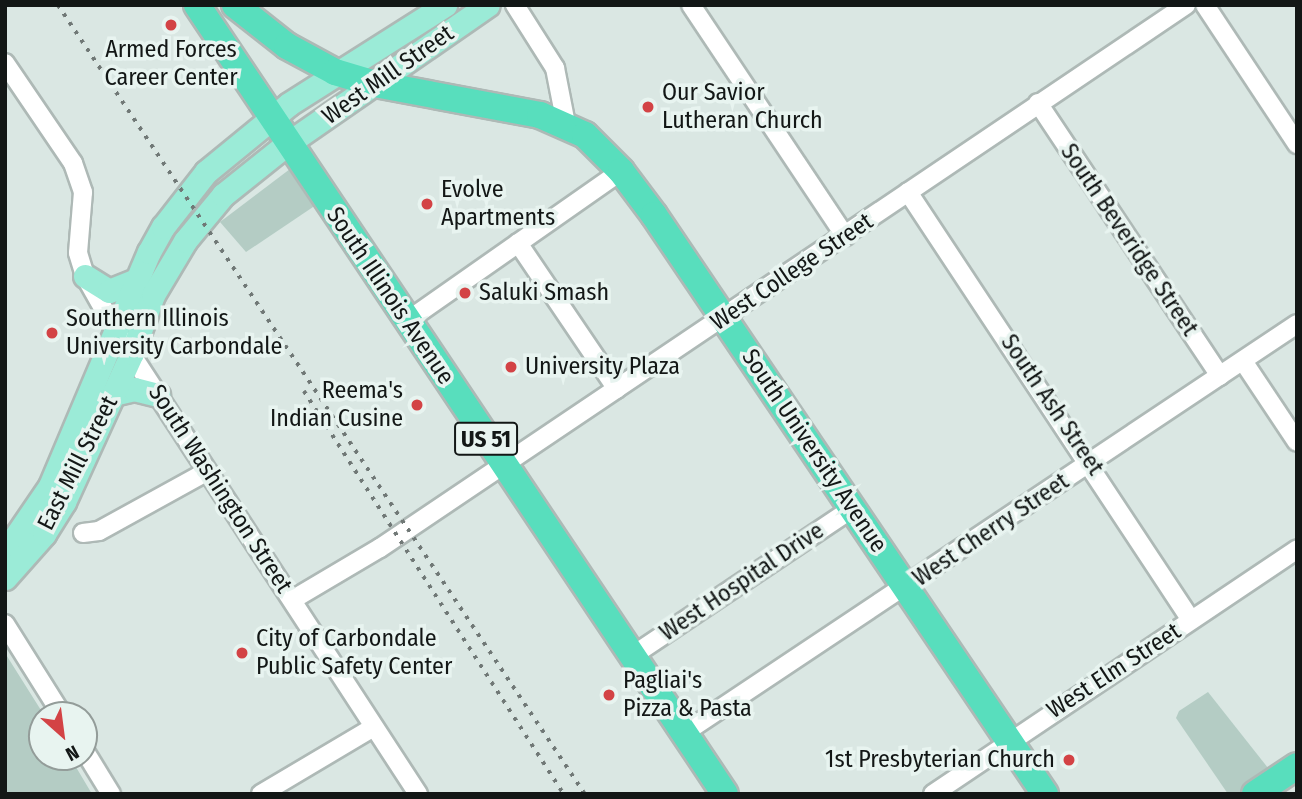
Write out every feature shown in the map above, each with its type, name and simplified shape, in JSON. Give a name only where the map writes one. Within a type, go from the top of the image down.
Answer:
[{"type":"highway","name":"South Illinois Avenue","points":[[197,5],[287,144],[725,794]]},
{"type":"highway","points":[[234,5],[287,46],[335,72],[375,84],[566,124]]},
{"type":"highway","name":"South University Avenue","points":[[566,124],[585,135],[621,171],[725,317],[1045,794]]},
{"type":"highway","points":[[1255,794],[1297,766]]},
{"type":"main road","name":"West Mill Street","points":[[270,118],[335,72],[445,5]]},
{"type":"main road","name":"West Mill Street","points":[[287,144],[488,5]]},
{"type":"main road","name":"East Mill Street","points":[[5,552],[50,486],[138,279],[163,227],[206,172],[270,118]]},
{"type":"main road","name":"East Mill Street","points":[[5,578],[44,534],[64,502],[132,353],[153,295],[185,241],[238,180],[287,144]]},
{"type":"main road","points":[[85,276],[109,291],[138,279]]},
{"type":"main road","points":[[113,394],[134,389],[158,395]]},
{"type":"street","points":[[515,5],[555,68],[566,124]]},
{"type":"street","points":[[691,5],[845,236]]},
{"type":"street","name":"West College Street","points":[[292,600],[396,537],[1186,5]]},
{"type":"street","points":[[1205,5],[1297,144]]},
{"type":"street","name":"South Washington Street","points":[[5,63],[73,163],[83,192],[78,253],[85,276],[116,331],[418,794]]},
{"type":"street","name":"South Beveridge Street","points":[[1038,103],[1220,376]]},
{"type":"street","points":[[407,321],[621,171]]},
{"type":"street","name":"South Ash Street","points":[[908,192],[1091,462],[1191,620]]},
{"type":"street","points":[[518,243],[617,389]]},
{"type":"street","name":"West Cherry Street","points":[[684,733],[906,588],[1297,324]]},
{"type":"street","points":[[1242,361],[1297,442]]},
{"type":"street","points":[[83,533],[99,531],[206,472]]},
{"type":"street","name":"West Hospital Drive","points":[[632,656],[853,508]]},
{"type":"street","name":"West Elm Street","points":[[933,794],[1009,740],[1297,549]]},
{"type":"street","points":[[5,624],[53,701]]},
{"type":"street","points":[[261,794],[374,727]]},
{"type":"street","points":[[97,771],[111,794]]},
{"type":"green space","points":[[290,169],[316,205],[246,252],[220,222]]},
{"type":"green space","points":[[5,653],[35,701],[28,701],[28,771],[78,771],[92,794],[5,794]]},
{"type":"green space","points":[[1208,692],[1272,773],[1241,794],[1228,794],[1176,718],[1179,711]]},
{"type":"railway","points":[[58,5],[585,794]]},
{"type":"railway","points":[[304,391],[564,794]]},
{"type":"place","name":"Armed Forces Career Center","points":[[171,25]]},
{"type":"place","name":"Our Savior Lutheran Church","points":[[648,107]]},
{"type":"place","name":"Evolve Apartments","points":[[427,204]]},
{"type":"place","name":"Saluki Smash","points":[[465,293]]},
{"type":"place","name":"Southern Illinois University Carbondale","points":[[52,333]]},
{"type":"place","name":"University Plaza","points":[[511,367]]},
{"type":"place","name":"Reema's Indian Cusine","points":[[417,405]]},
{"type":"place","name":"City of Carbondale Public Safety Center","points":[[242,653]]},
{"type":"place","name":"Pagliai's Pizza & Pasta","points":[[609,695]]},
{"type":"place","name":"1st Presbyterian Church","points":[[1069,760]]}]
